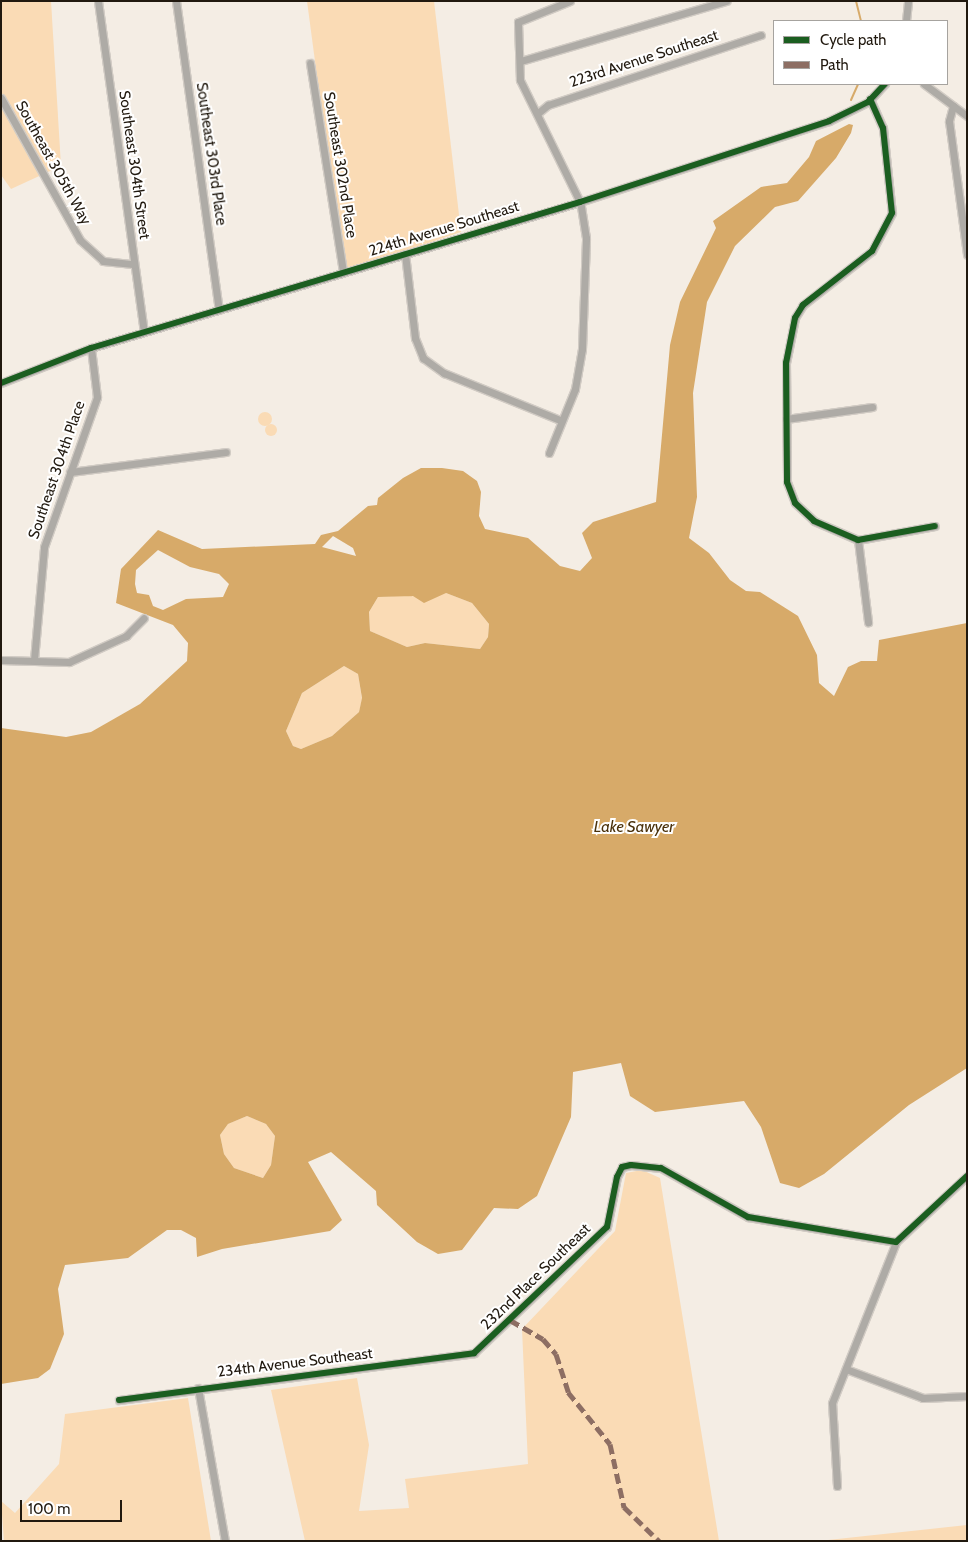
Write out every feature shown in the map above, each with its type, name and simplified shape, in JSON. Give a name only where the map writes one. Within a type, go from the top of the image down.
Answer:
[{"type":"street","name":"Southeast 304th Street","points":[[98,1],[133,264],[144,332]]},
{"type":"street","name":"Southeast 303rd Place","points":[[176,1],[219,310]]},
{"type":"street","points":[[549,453],[575,389],[582,349],[587,270],[580,202],[538,113],[520,80],[521,61],[518,22],[524,16],[570,1]]},
{"type":"street","points":[[521,61],[726,1]]},
{"type":"street","points":[[906,20],[908,1]]},
{"type":"street","name":"223rd Avenue Southeast","points":[[538,113],[548,105],[761,35]]},
{"type":"street","name":"Southeast 302nd Place","points":[[310,63],[343,272]]},
{"type":"street","name":"224th Avenue Southeast","points":[[1,383],[91,348],[580,202],[829,121],[870,99],[884,85]]},
{"type":"street","points":[[925,85],[967,116]]},
{"type":"street","name":"Southeast 305th Way","points":[[1,98],[80,240],[103,260],[133,264]]},
{"type":"street","points":[[870,99],[884,128],[892,202],[888,227],[872,250],[803,305],[790,333],[786,419],[787,482],[795,503],[814,521],[858,540],[935,526]]},
{"type":"street","points":[[953,106],[948,121],[967,255]]},
{"type":"street","points":[[405,254],[416,338],[423,358],[444,373],[562,421]]},
{"type":"street","name":"Southeast 304th Place","points":[[34,660],[44,547],[97,397],[91,348]]},
{"type":"street","points":[[786,419],[872,407]]},
{"type":"street","points":[[70,472],[226,452]]},
{"type":"street","points":[[858,540],[868,622]]},
{"type":"street","points":[[1,660],[68,662],[96,652],[126,636],[144,618]]},
{"type":"street","name":"232nd Place Southeast","points":[[474,1354],[607,1227],[622,1168],[661,1168],[748,1218],[896,1242]]},
{"type":"street","points":[[837,1486],[832,1403],[896,1242],[967,1176]]},
{"type":"street","name":"234th Avenue Southeast","points":[[119,1400],[198,1388],[474,1354]]},
{"type":"street","points":[[846,1369],[923,1398],[967,1396]]},
{"type":"street","points":[[198,1388],[225,1541]]},
{"type":"shaded area","points":[[1,1],[51,1],[61,166],[11,189],[1,175]]},
{"type":"shaded area","points":[[307,1],[434,1],[461,232],[343,272]]},
{"type":"shaded area","points":[[265,412],[270,414],[272,419],[270,424],[265,426],[260,424],[258,419],[260,414]]},
{"type":"shaded area","points":[[273,424],[276,425],[276,435],[269,436],[266,435],[265,428],[266,425]]},
{"type":"shaded area","points":[[446,593],[472,603],[489,624],[488,637],[480,649],[425,643],[407,647],[370,631],[369,612],[378,597]]},
{"type":"shaded area","points":[[344,666],[358,674],[362,699],[359,712],[332,736],[301,749],[293,746],[286,731],[302,693]]},
{"type":"shaded area","points":[[247,1116],[266,1124],[275,1136],[271,1165],[263,1178],[234,1168],[224,1154],[220,1135],[228,1124]]},
{"type":"shaded area","points":[[642,1170],[660,1178],[719,1541],[305,1541],[271,1390],[357,1378],[369,1445],[359,1511],[409,1508],[405,1479],[528,1464],[522,1329],[615,1231],[626,1173]]},
{"type":"shaded area","points":[[188,1398],[211,1541],[4,1541],[1,1501],[15,1513],[59,1464],[65,1414]]},
{"type":"shaded area","points":[[967,1525],[967,1541],[819,1541]]},
{"type":"water","name":"Lake Sawyer","points":[[849,124],[853,125],[851,133],[836,158],[798,201],[775,207],[735,246],[707,302],[693,393],[697,497],[689,538],[709,553],[730,580],[746,591],[760,592],[798,616],[817,655],[819,683],[834,696],[848,667],[861,661],[877,661],[879,640],[967,623],[967,1068],[909,1105],[824,1174],[799,1188],[780,1183],[761,1127],[744,1101],[655,1112],[630,1096],[621,1063],[573,1072],[571,1117],[537,1196],[518,1209],[494,1208],[462,1250],[438,1254],[417,1242],[377,1205],[376,1191],[331,1152],[308,1162],[342,1220],[330,1231],[222,1249],[197,1257],[196,1238],[181,1230],[167,1230],[128,1258],[65,1265],[58,1289],[64,1334],[50,1369],[38,1378],[1,1384],[1,728],[66,737],[91,732],[140,704],[187,661],[188,643],[173,625],[116,603],[121,569],[158,530],[202,549],[315,544],[321,535],[338,531],[368,506],[377,505],[378,498],[403,478],[421,468],[442,468],[463,471],[477,481],[481,492],[479,516],[485,529],[528,538],[560,566],[580,571],[592,558],[582,533],[593,522],[656,502],[670,345],[680,302],[716,228],[713,221],[761,187],[787,183],[809,157],[816,141]],"holes":[[[333,536],[353,548],[356,556],[322,547]],[[158,550],[190,567],[219,574],[229,584],[223,597],[186,599],[163,610],[153,606],[149,595],[137,593],[135,584],[136,570]],[[446,593],[472,603],[489,624],[488,637],[480,649],[425,643],[407,647],[370,631],[369,612],[378,597],[413,596],[424,603]],[[344,666],[358,674],[362,698],[359,712],[332,736],[301,749],[293,746],[286,731],[302,693]],[[247,1116],[266,1124],[275,1136],[271,1165],[263,1178],[234,1168],[224,1154],[220,1135],[228,1124]]]},
{"type":"waterway","points":[[856,1],[861,20]]},
{"type":"waterway","points":[[851,100],[858,85]]},
{"type":"marked path","points":[[510,1320],[543,1339],[556,1354],[568,1392],[610,1444],[624,1507],[659,1541]]},
{"type":"cycle path","points":[[1,383],[91,348],[580,202],[829,121],[868,102],[884,85]]},
{"type":"cycle path","points":[[870,99],[883,128],[892,213],[872,251],[803,305],[795,318],[786,363],[787,482],[795,503],[814,521],[858,540],[935,526]]},
{"type":"cycle path","points":[[119,1400],[474,1353],[607,1227],[617,1177],[622,1167],[631,1165],[661,1168],[748,1217],[896,1242],[967,1176]]}]
